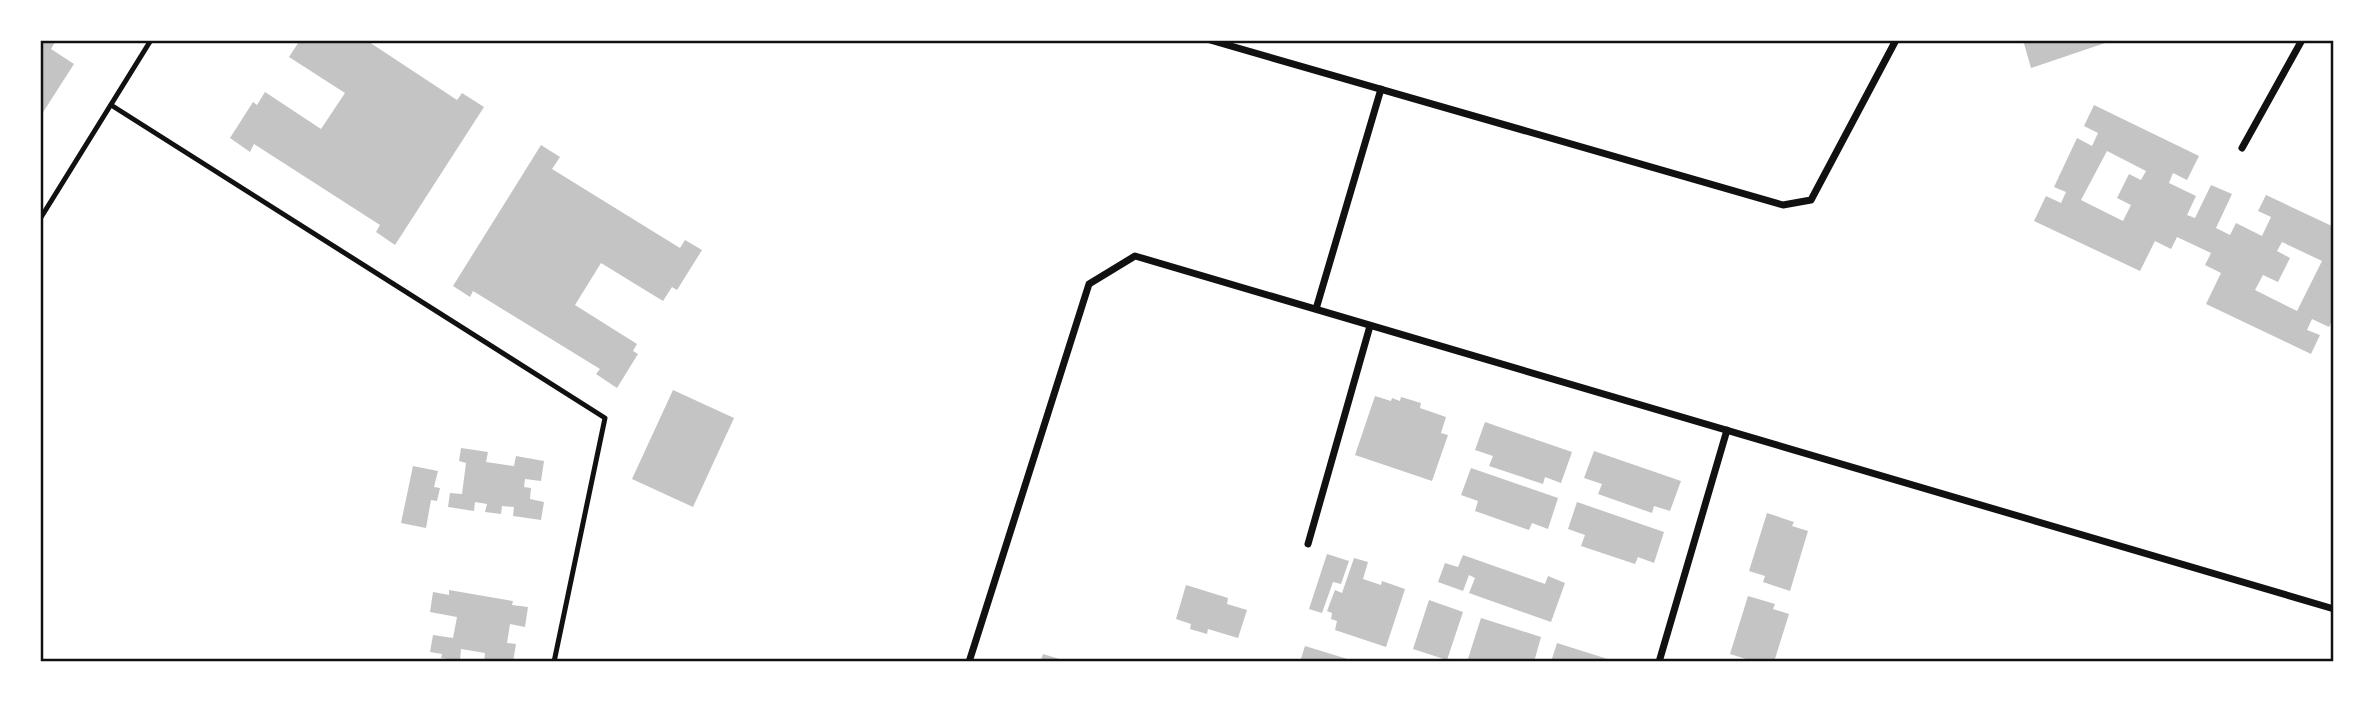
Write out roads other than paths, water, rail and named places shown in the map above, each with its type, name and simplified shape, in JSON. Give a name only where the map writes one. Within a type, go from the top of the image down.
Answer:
[{"type":"street","points":[[1210,40],[1783,205],[1811,200],[1896,40]]},
{"type":"street","points":[[2242,148],[2302,40]]},
{"type":"street","points":[[1316,309],[1381,89]]},
{"type":"street","points":[[969,662],[1089,284],[1135,256],[2334,608]]},
{"type":"street","points":[[1308,544],[1370,326]]},
{"type":"street","points":[[1659,662],[1727,430]]},
{"type":"lane","points":[[40,219],[151,40]]},
{"type":"lane","points":[[111,105],[605,418],[554,662]]}]
